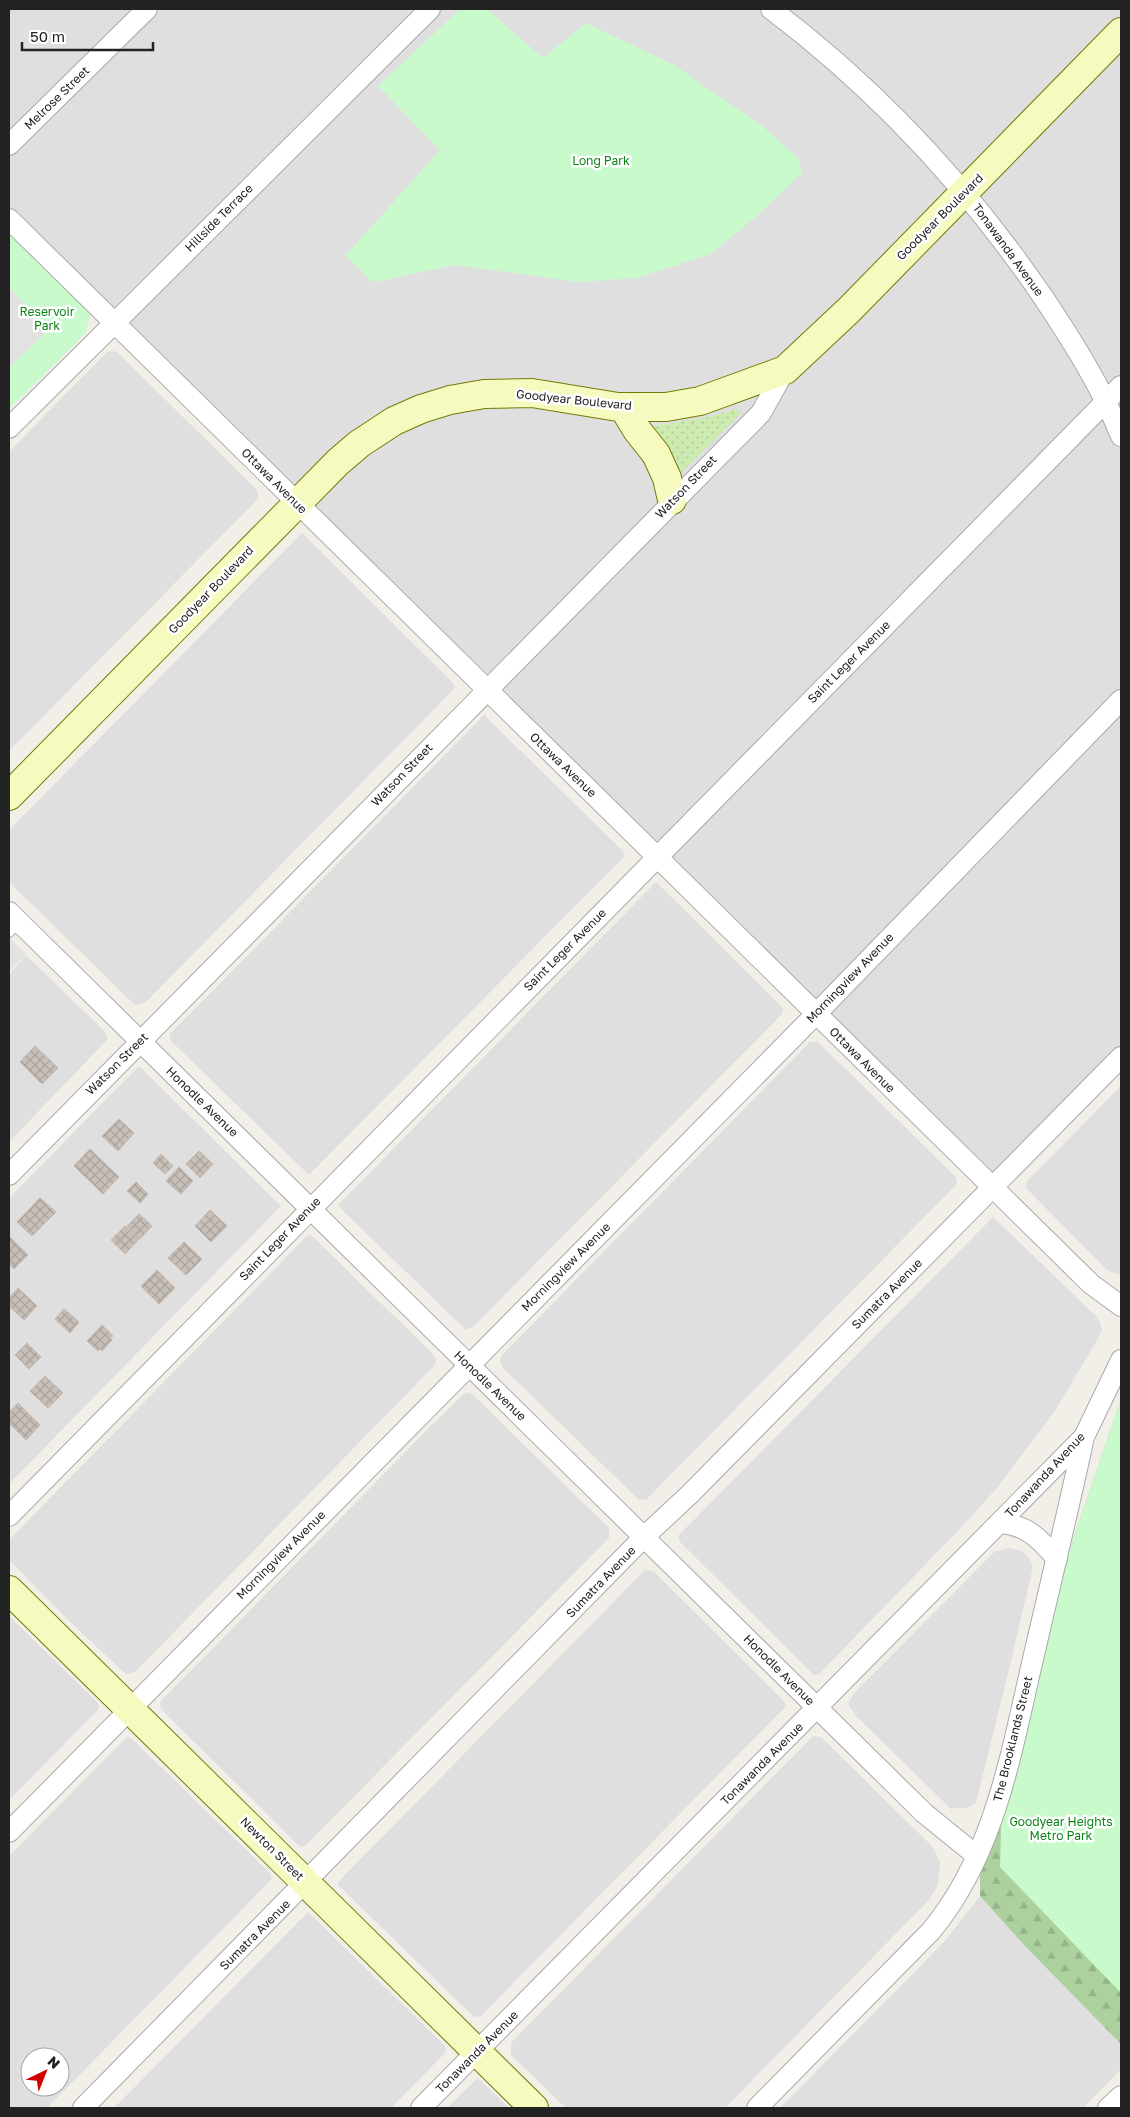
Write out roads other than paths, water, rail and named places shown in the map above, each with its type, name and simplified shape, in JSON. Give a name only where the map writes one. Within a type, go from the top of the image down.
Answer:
[{"type":"street","name":"Melrose Street","points":[[9,145],[147,9]]},
{"type":"street","name":"Hillside Terrace","points":[[9,428],[430,9]]},
{"type":"street","name":"Tonawanda Avenue","points":[[771,9],[843,66],[873,94],[965,192],[1042,295],[1069,335],[1107,400],[1121,436]]},
{"type":"street","name":"Goodyear Boulevard","points":[[9,796],[338,462],[382,428],[421,409],[450,400],[484,394],[532,393],[623,407],[666,407],[700,401],[785,370],[849,310],[1121,32]]},
{"type":"street","name":"Ottawa Avenue","points":[[9,219],[485,690],[1091,1284],[1121,1306]]},
{"type":"street","name":"Watson Street","points":[[9,1175],[672,500],[761,412],[785,370]]},
{"type":"street","name":"Saint Leger Avenue","points":[[9,1516],[1121,386]]},
{"type":"street","points":[[623,407],[637,430],[656,454],[667,478],[672,500]]},
{"type":"street","name":"Morningview Avenue","points":[[9,1832],[816,1014],[1121,700]]},
{"type":"street","name":"Honodle Avenue","points":[[12,922],[140,1041],[924,1813],[977,1856]]},
{"type":"street","name":"Sumatra Avenue","points":[[83,2108],[644,1537],[690,1494],[1121,1057]]},
{"type":"street","name":"Tonawanda Avenue","points":[[421,2108],[1084,1438],[1121,1360]]},
{"type":"street","name":"The Brooklands Street","points":[[757,2108],[931,1930],[949,1910],[967,1879],[1002,1791],[1084,1438]]},
{"type":"street","points":[[1000,1523],[1022,1527],[1046,1545],[1057,1559]]},
{"type":"street","name":"Newton Street","points":[[9,1590],[534,2108]]},
{"type":"street","points":[[1108,2108],[1121,2096]]},
{"type":"park label","name":"Long Park","points":[[601,161]]},
{"type":"park label","name":"Reservoir Park","points":[[47,319]]},
{"type":"park label","name":"Goodyear Heights Metro Park","points":[[1061,1829]]}]
